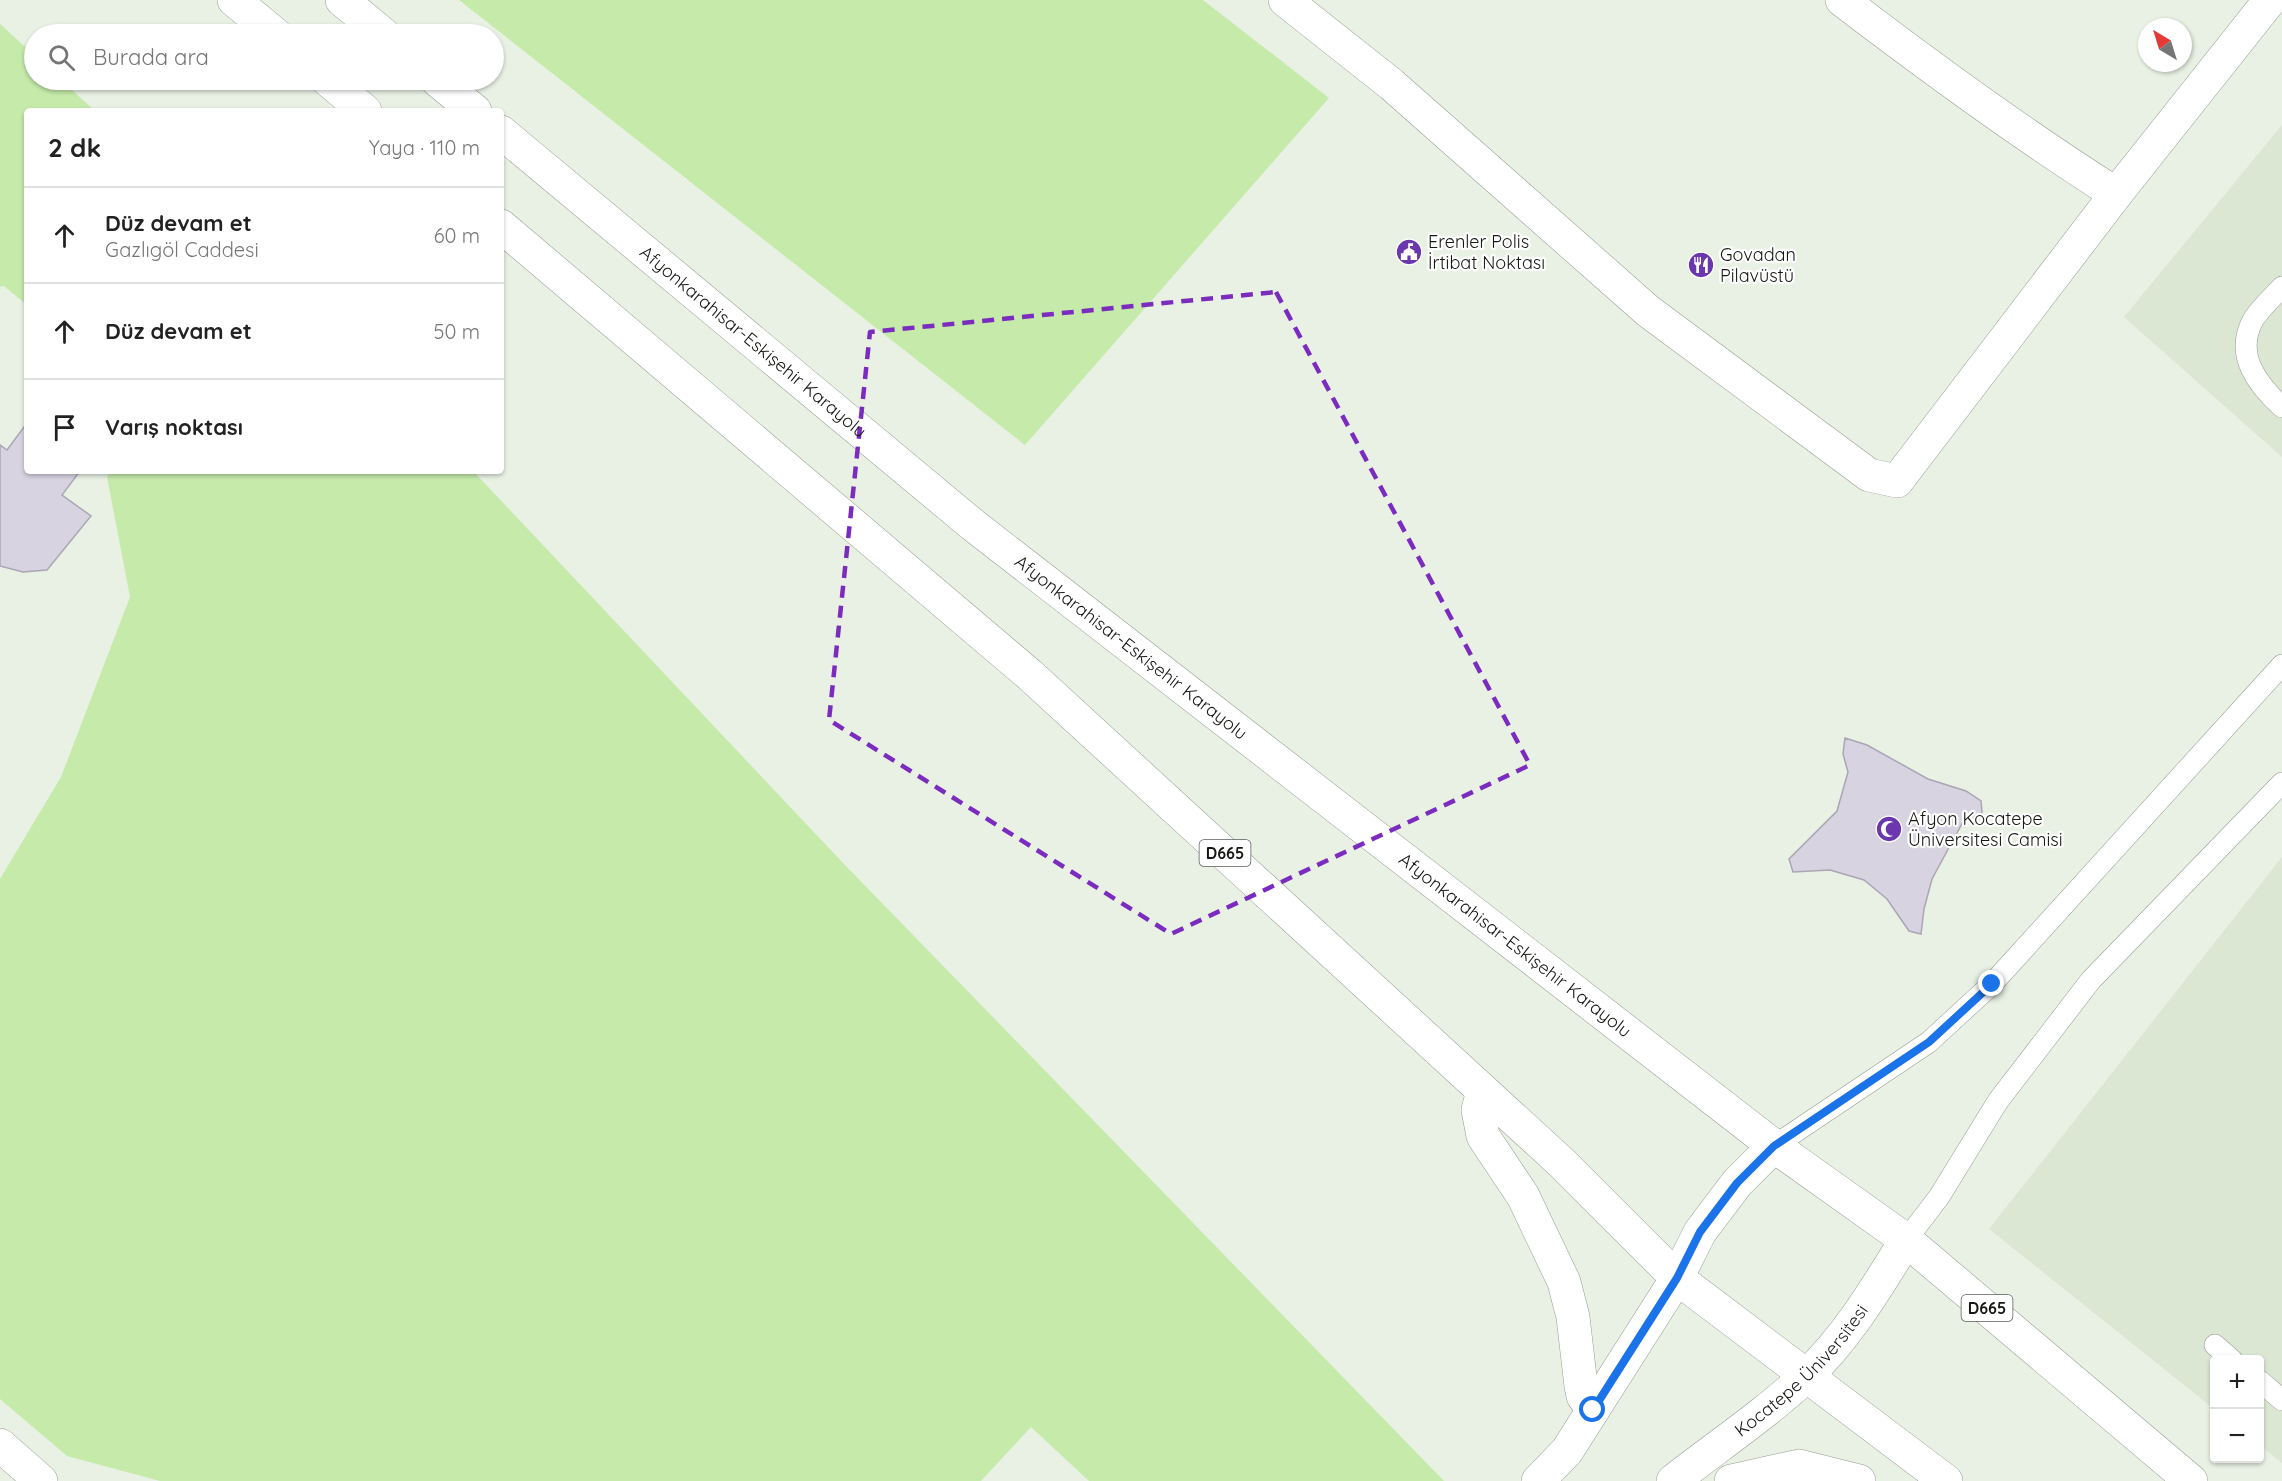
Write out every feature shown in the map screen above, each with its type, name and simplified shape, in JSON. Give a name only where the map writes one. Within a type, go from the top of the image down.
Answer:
[{"type":"main road","points":[[234,0],[262,24]]},
{"type":"main road","points":[[342,0],[371,24]]},
{"type":"main road","points":[[1285,0],[1390,84],[1648,311],[1869,475],[1897,481],[2116,194],[2270,0]]},
{"type":"main road","points":[[1842,0],[1936,72],[2023,134],[2116,194]]},
{"type":"main road","points":[[340,90],[361,108]]},
{"type":"main road","points":[[449,90],[471,108]]},
{"type":"main road","name":"Afyonkarahisar-Eskişehir Karayolu","points":[[504,134],[973,525],[1774,1146]]},
{"type":"main road","name":"D665","points":[[504,229],[1030,675],[1563,1164],[1677,1278],[1946,1481]]},
{"type":"main road","points":[[1483,1090],[1478,1110],[1483,1136],[1523,1196],[1555,1260],[1574,1317],[1583,1396],[1593,1410]]},
{"type":"main road","points":[[1538,1481],[1567,1451],[1677,1278],[1700,1232],[1737,1183],[1774,1146]]},
{"type":"main road","name":"D665","points":[[1774,1146],[1906,1240],[2191,1481]]},
{"type":"main road","name":"Kocatepe Üniversitesi","points":[[1673,1481],[1806,1376],[1843,1334],[1877,1287],[1906,1240]]},
{"type":"main road","points":[[0,1445],[41,1481]]},
{"type":"main road","points":[[1731,1481],[1799,1467],[1859,1481]]},
{"type":"lane","points":[[2282,286],[2252,322],[2244,352],[2260,387],[2282,407]]},
{"type":"lane","points":[[1774,1146],[1929,1042],[1992,984],[2282,665]]},
{"type":"lane","points":[[1906,1240],[1939,1197],[1998,1101],[2091,980],[2282,783]]},
{"type":"lane","points":[[2215,1345],[2227,1355]]},
{"type":"lane","points":[[2264,1386],[2282,1400]]},
{"type":"highlighted area","points":[[1276,292],[1530,765],[1171,934],[829,720],[870,332]]},
{"type":"shaded area","points":[[2282,125],[2282,457],[2124,317]]},
{"type":"shaded area","points":[[2282,857],[2282,1463],[2264,1448],[2264,1355],[2210,1355],[2210,1406],[1989,1229]]},
{"type":"green space","points":[[459,0],[1203,0],[1329,98],[1025,445],[504,35],[504,24],[490,24]]},
{"type":"green space","points":[[0,24],[24,46],[24,90],[72,90],[92,108],[24,108],[24,303],[4,286],[0,287]]},
{"type":"green space","points":[[108,474],[476,474],[844,864],[1444,1481],[1089,1481],[1031,1427],[981,1481],[160,1481],[67,1456],[0,1399],[0,879],[61,777],[130,597],[107,477]]},
{"type":"building","points":[[24,427],[24,474],[78,474],[62,495],[91,516],[47,570],[23,572],[0,566],[0,445],[7,450]]},
{"type":"building","name":"Afyon Kocatepe Üniversitesi Camisi","points":[[1845,738],[1867,745],[1928,779],[1966,791],[1981,801],[1982,813],[1964,820],[1932,879],[1924,909],[1921,934],[1909,931],[1887,899],[1864,880],[1830,870],[1793,872],[1789,859],[1837,811],[1848,772],[1843,754]]},
{"type":"place","name":"Erenler Polis İrtibat Noktası","points":[[1409,252]]},
{"type":"place","name":"Govadan Pilavüstü","points":[[1701,265]]},
{"type":"place","name":"Afyon Kocatepe Üniversitesi Camisi","points":[[1889,829]]},
{"type":"route","points":[[1593,1410],[1677,1278],[1700,1232],[1737,1183],[1774,1146],[1929,1042],[1992,984]]}]
